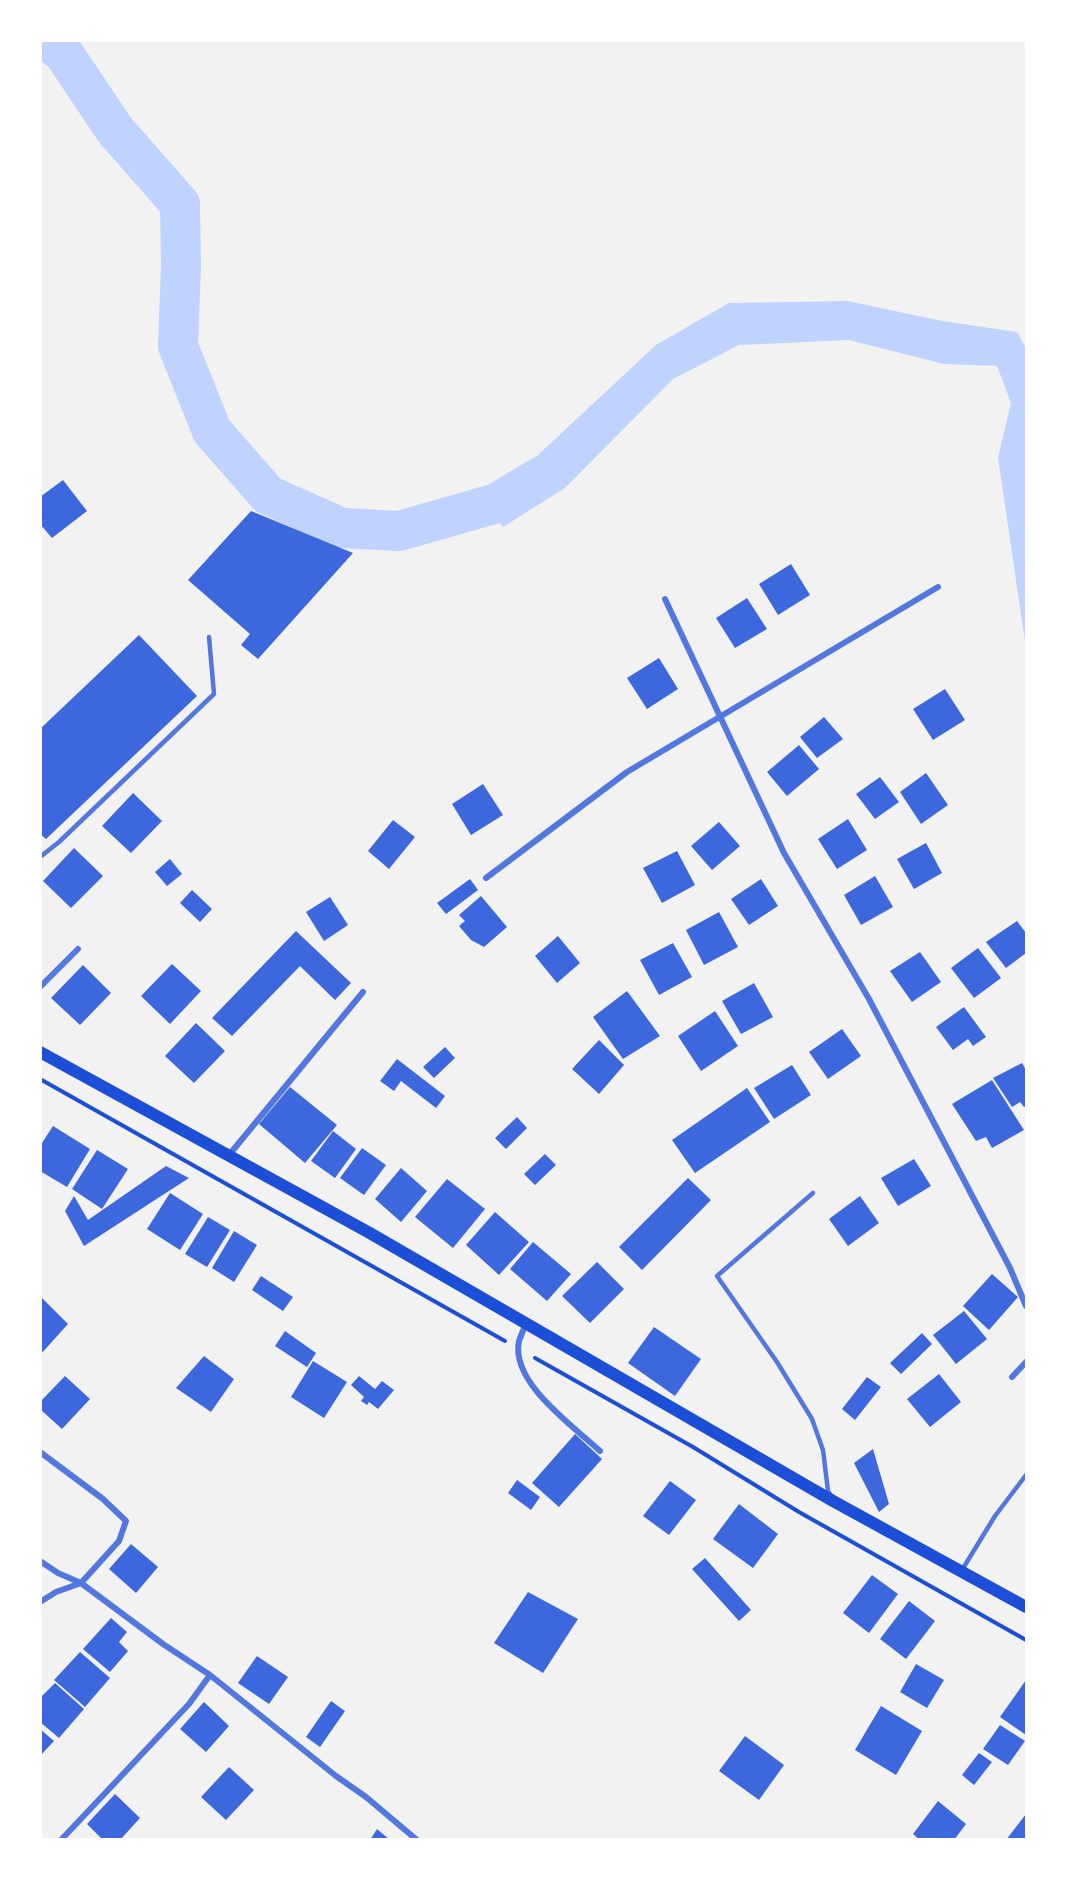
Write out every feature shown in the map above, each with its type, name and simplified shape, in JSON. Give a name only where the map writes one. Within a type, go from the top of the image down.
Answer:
[{"type":"main road","points":[[40,1052],[229,1155],[526,1323],[833,1501],[1026,1607]]},
{"type":"street","points":[[486,878],[627,772],[938,587]]},
{"type":"street","points":[[665,599],[784,853],[869,999],[1010,1268],[1026,1306]]},
{"type":"street","points":[[40,987],[78,949]]},
{"type":"street","points":[[229,1155],[363,992]]},
{"type":"street","points":[[526,1323],[519,1341],[518,1352],[527,1379],[600,1451]]},
{"type":"street","points":[[1012,1377],[1026,1362]]},
{"type":"street","points":[[40,1452],[103,1499],[126,1521],[119,1541],[81,1583],[56,1592],[40,1602]]},
{"type":"street","points":[[40,1560],[58,1573],[81,1583],[162,1644],[210,1675],[417,1839]]},
{"type":"street","points":[[61,1839],[189,1704],[210,1675]]},
{"type":"lane","points":[[42,853],[59,842],[214,694],[209,637]]},
{"type":"lane","points":[[813,1193],[717,1276],[777,1362],[812,1419],[823,1450],[828,1491],[833,1501]]},
{"type":"lane","points":[[962,1570],[995,1516],[1026,1475]]},
{"type":"water","points":[[848,301],[942,321],[1017,332],[1026,348],[1026,648],[998,458],[1011,403],[997,366],[944,364],[849,340],[739,345],[673,379],[565,488],[503,527],[473,494],[538,455],[656,345],[729,303]]},
{"type":"building","points":[[63,480],[87,511],[52,538],[40,524],[40,497]]},
{"type":"building","points":[[251,511],[353,553],[258,659],[241,645],[250,634],[188,580]]},
{"type":"building","points":[[791,564],[810,595],[778,615],[759,584]]},
{"type":"building","points":[[747,598],[767,629],[735,648],[716,618]]},
{"type":"building","points":[[139,635],[197,696],[46,839],[40,834],[40,729]]},
{"type":"building","points":[[659,658],[678,689],[647,709],[627,678]]},
{"type":"building","points":[[945,689],[965,720],[933,740],[913,709]]},
{"type":"building","points":[[824,717],[843,739],[817,758],[800,737]]},
{"type":"building","points":[[799,745],[819,769],[787,796],[767,772]]},
{"type":"building","points":[[926,773],[948,805],[921,824],[900,792]]},
{"type":"building","points":[[880,777],[899,802],[875,819],[856,794]]},
{"type":"building","points":[[483,784],[503,815],[471,835],[452,804]]},
{"type":"building","points":[[133,793],[162,821],[131,853],[102,826]]},
{"type":"building","points":[[848,819],[867,850],[837,869],[818,839]]},
{"type":"building","points":[[393,820],[415,837],[389,869],[368,851]]},
{"type":"building","points":[[719,822],[740,846],[712,870],[691,846]]},
{"type":"building","points":[[926,843],[942,873],[914,889],[897,859]]},
{"type":"building","points":[[74,848],[103,876],[71,908],[43,881]]},
{"type":"building","points":[[677,851],[695,885],[662,903],[643,868]]},
{"type":"building","points":[[170,859],[182,874],[167,886],[155,872]]},
{"type":"building","points":[[875,876],[893,907],[861,925],[844,895]]},
{"type":"building","points":[[470,879],[478,890],[446,914],[437,903]]},
{"type":"building","points":[[761,879],[778,906],[749,925],[731,899]]},
{"type":"building","points":[[192,890],[212,909],[200,922],[180,903]]},
{"type":"building","points":[[481,896],[507,927],[484,947],[471,940],[459,926],[465,921],[459,915]]},
{"type":"building","points":[[330,897],[348,925],[324,941],[306,912]]},
{"type":"building","points":[[719,912],[738,947],[704,965],[686,930]]},
{"type":"building","points":[[1017,921],[1026,933],[1026,953],[1006,968],[986,942]]},
{"type":"building","points":[[296,931],[351,983],[335,1000],[300,966],[232,1036],[212,1018]]},
{"type":"building","points":[[558,936],[580,963],[557,983],[535,956]]},
{"type":"building","points":[[673,943],[692,977],[659,995],[640,960]]},
{"type":"building","points":[[978,948],[1001,978],[974,998],[951,968]]},
{"type":"building","points":[[920,952],[941,982],[912,1002],[890,971]]},
{"type":"building","points":[[172,964],[201,991],[170,1024],[141,996]]},
{"type":"building","points":[[83,965],[111,993],[80,1025],[51,998]]},
{"type":"building","points":[[754,983],[773,1017],[741,1034],[722,1001]]},
{"type":"building","points":[[627,991],[660,1036],[623,1059],[593,1017]]},
{"type":"building","points":[[964,1007],[986,1037],[973,1046],[968,1039],[953,1050],[936,1027]]},
{"type":"building","points":[[715,1011],[738,1046],[701,1071],[678,1036]]},
{"type":"building","points":[[196,1023],[225,1051],[194,1083],[165,1056]]},
{"type":"building","points":[[842,1029],[861,1056],[828,1079],[809,1052]]},
{"type":"building","points":[[599,1040],[624,1065],[599,1094],[572,1069]]},
{"type":"building","points":[[445,1047],[455,1058],[434,1078],[423,1067]]},
{"type":"building","points":[[397,1059],[445,1096],[436,1108],[401,1081],[394,1091],[380,1081]]},
{"type":"building","points":[[1022,1063],[1026,1070],[1026,1106],[1024,1107],[1020,1102],[1012,1107],[993,1078]]},
{"type":"building","points":[[792,1065],[811,1095],[774,1119],[754,1088]]},
{"type":"building","points":[[992,1080],[1024,1130],[992,1148],[986,1137],[976,1141],[952,1104]]},
{"type":"building","points":[[290,1087],[337,1125],[305,1163],[259,1124]]},
{"type":"building","points":[[747,1088],[770,1122],[695,1173],[672,1140]]},
{"type":"building","points":[[517,1117],[527,1128],[506,1149],[495,1138]]},
{"type":"building","points":[[53,1126],[90,1149],[67,1187],[40,1171],[40,1146]]},
{"type":"building","points":[[333,1131],[356,1149],[335,1178],[311,1161]]},
{"type":"building","points":[[362,1148],[386,1165],[364,1195],[340,1178]]},
{"type":"building","points":[[97,1150],[128,1169],[102,1209],[72,1189]]},
{"type":"building","points":[[545,1154],[556,1165],[535,1185],[524,1174]]},
{"type":"building","points":[[914,1159],[931,1186],[898,1206],[881,1178]]},
{"type":"building","points":[[166,1166],[189,1178],[84,1246],[65,1211],[74,1196],[88,1220]]},
{"type":"building","points":[[401,1168],[427,1191],[401,1222],[375,1199]]},
{"type":"building","points":[[688,1178],[711,1200],[642,1270],[619,1247]]},
{"type":"building","points":[[447,1179],[485,1209],[453,1248],[415,1217]]},
{"type":"building","points":[[170,1193],[203,1214],[180,1250],[147,1229]]},
{"type":"building","points":[[860,1196],[879,1223],[848,1246],[829,1219]]},
{"type":"building","points":[[495,1212],[529,1242],[499,1275],[466,1245]]},
{"type":"building","points":[[208,1217],[230,1230],[207,1267],[185,1254]]},
{"type":"building","points":[[234,1231],[257,1245],[234,1282],[212,1268]]},
{"type":"building","points":[[533,1242],[571,1274],[547,1301],[510,1269]]},
{"type":"building","points":[[597,1262],[624,1289],[590,1323],[562,1296]]},
{"type":"building","points":[[992,1274],[1018,1297],[989,1330],[963,1306]]},
{"type":"building","points":[[261,1276],[293,1297],[283,1311],[252,1290]]},
{"type":"building","points":[[40,1296],[68,1324],[40,1355]]},
{"type":"building","points":[[964,1311],[987,1339],[956,1364],[933,1335]]},
{"type":"building","points":[[654,1327],[701,1359],[675,1396],[628,1363]]},
{"type":"building","points":[[285,1331],[316,1353],[307,1367],[275,1346]]},
{"type":"building","points":[[922,1333],[932,1344],[901,1374],[890,1363]]},
{"type":"building","points":[[204,1356],[234,1379],[211,1412],[176,1388]]},
{"type":"building","points":[[313,1361],[347,1382],[324,1418],[291,1397]]},
{"type":"building","points":[[939,1374],[961,1402],[930,1427],[907,1399]]},
{"type":"building","points":[[65,1376],[90,1399],[62,1429],[40,1409],[40,1402]]},
{"type":"building","points":[[359,1376],[375,1389],[382,1381],[394,1390],[378,1409],[369,1402],[367,1405],[361,1401],[364,1397],[351,1385]]},
{"type":"building","points":[[867,1377],[881,1387],[855,1420],[842,1409]]},
{"type":"building","points":[[575,1434],[602,1459],[559,1507],[532,1483]]},
{"type":"building","points":[[873,1449],[889,1504],[879,1512],[854,1463]]},
{"type":"building","points":[[517,1480],[540,1497],[531,1510],[508,1493]]},
{"type":"building","points":[[670,1481],[696,1500],[669,1535],[643,1516]]},
{"type":"building","points":[[739,1504],[778,1534],[753,1568],[713,1539]]},
{"type":"building","points":[[131,1544],[158,1567],[136,1593],[109,1569]]},
{"type":"building","points":[[705,1558],[751,1610],[739,1621],[692,1569]]},
{"type":"building","points":[[872,1575],[898,1594],[869,1633],[843,1613]]},
{"type":"building","points":[[528,1592],[578,1619],[543,1673],[494,1643]]},
{"type":"building","points":[[909,1601],[935,1621],[906,1659],[880,1639]]},
{"type":"building","points":[[111,1618],[127,1632],[119,1642],[128,1651],[110,1672],[83,1649]]},
{"type":"building","points":[[80,1652],[110,1678],[85,1707],[54,1680]]},
{"type":"building","points":[[257,1656],[288,1677],[269,1704],[238,1683]]},
{"type":"building","points":[[916,1664],[944,1680],[927,1708],[900,1692]]},
{"type":"building","points":[[1026,1680],[1026,1735],[1000,1717]]},
{"type":"building","points":[[55,1683],[84,1709],[59,1738],[40,1722],[40,1698]]},
{"type":"building","points":[[331,1701],[345,1711],[320,1747],[306,1737]]},
{"type":"building","points":[[204,1702],[229,1726],[206,1752],[180,1729]]},
{"type":"building","points":[[881,1706],[922,1731],[896,1775],[855,1750]]},
{"type":"building","points":[[1000,1725],[1025,1741],[1008,1765],[983,1749]]},
{"type":"building","points":[[40,1729],[54,1741],[40,1756]]},
{"type":"building","points":[[745,1736],[784,1765],[759,1800],[719,1771]]},
{"type":"building","points":[[979,1753],[992,1762],[974,1785],[962,1775]]},
{"type":"building","points":[[229,1767],[254,1790],[226,1820],[201,1797]]},
{"type":"building","points":[[115,1794],[140,1818],[120,1840],[103,1840],[87,1824]]},
{"type":"building","points":[[938,1801],[966,1824],[954,1840],[920,1840],[913,1834]]},
{"type":"building","points":[[1026,1814],[1026,1840],[1006,1840]]},
{"type":"building","points":[[377,1829],[390,1840],[370,1840]]},
{"type":"waterway","points":[[47,40],[64,54],[115,130],[180,204],[181,265],[178,346],[212,431],[268,495],[342,528],[399,531],[497,503],[533,481]]}]
